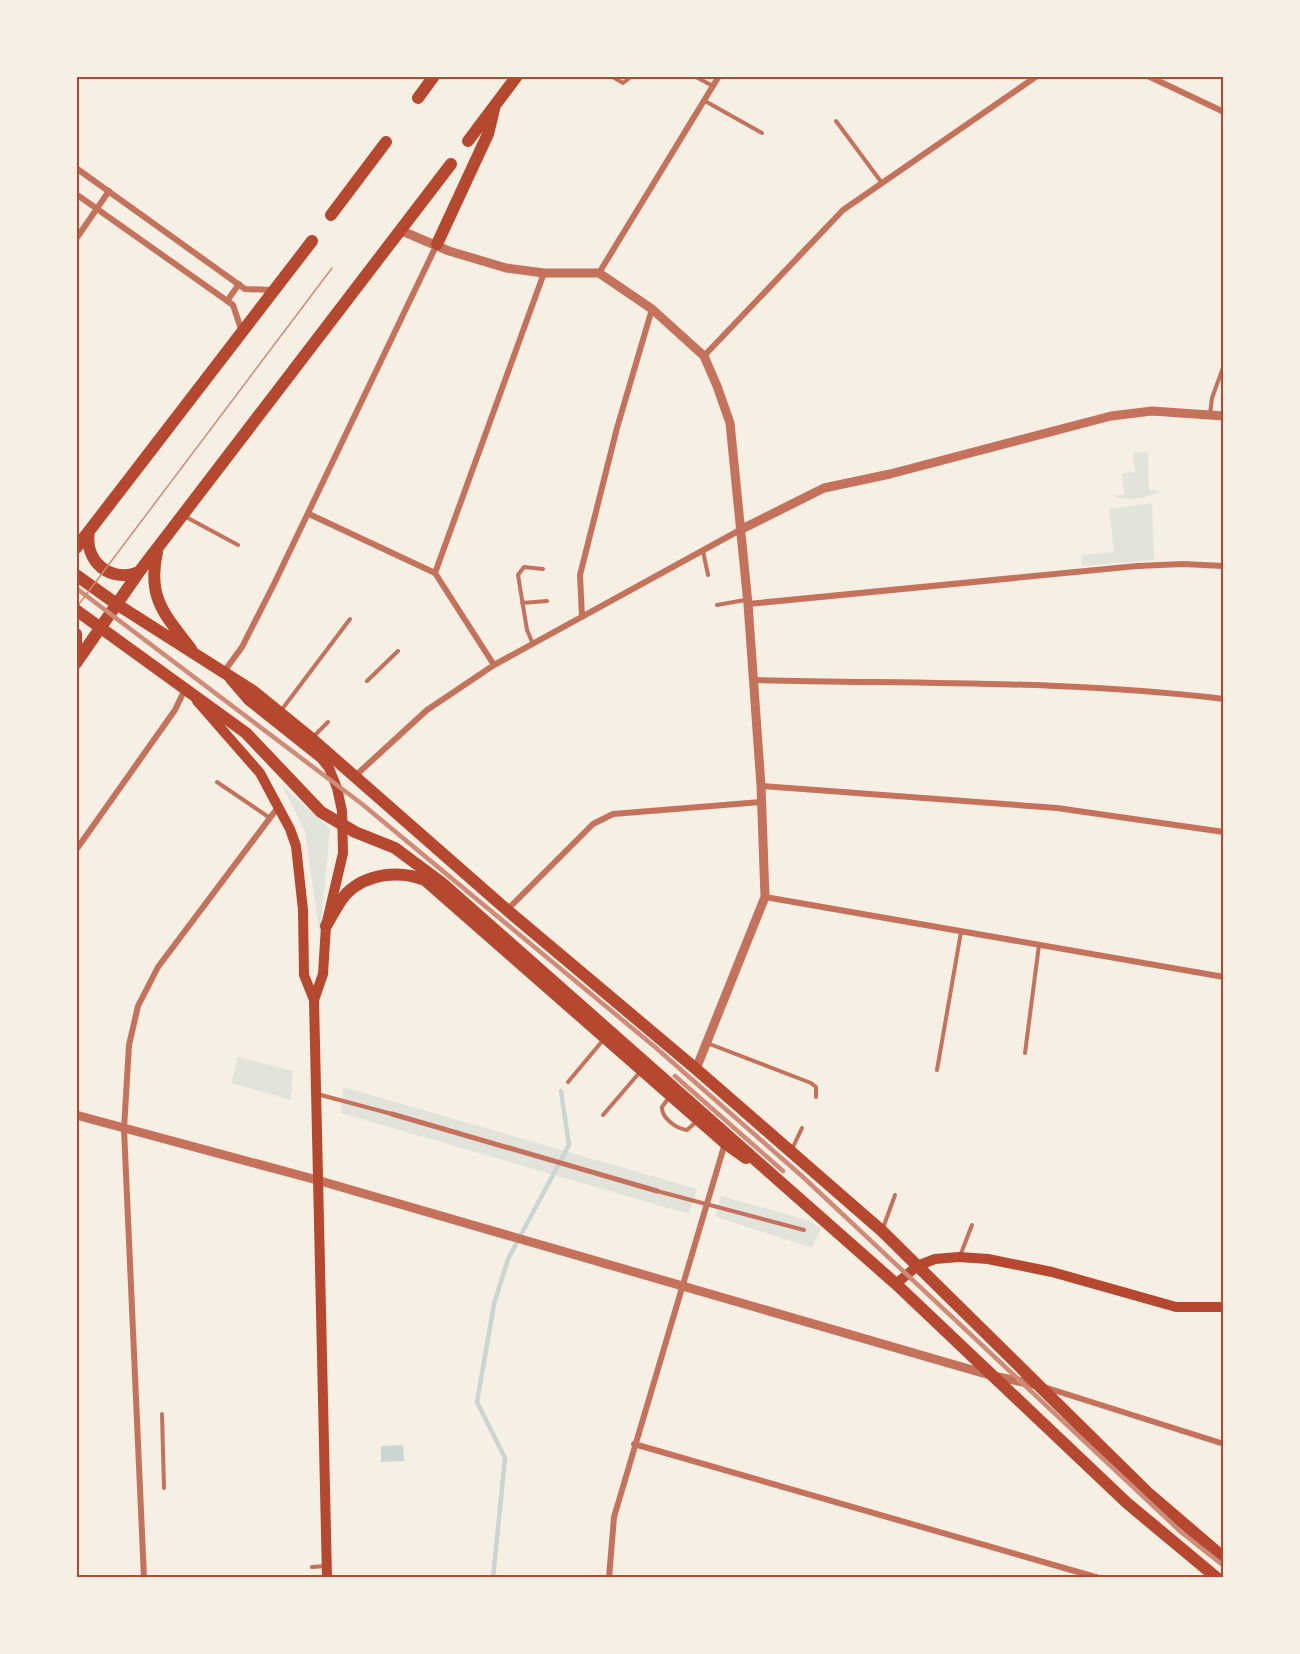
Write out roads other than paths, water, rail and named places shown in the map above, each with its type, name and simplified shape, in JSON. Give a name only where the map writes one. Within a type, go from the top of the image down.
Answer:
[{"type":"main road","points":[[418,98],[434,76]]},
{"type":"main road","points":[[468,141],[517,76]]},
{"type":"main road","points":[[437,244],[488,134],[495,105]]},
{"type":"main road","points":[[331,215],[386,142]]},
{"type":"main road","points":[[76,663],[139,572],[451,164]]},
{"type":"main road","points":[[76,548],[312,241]]},
{"type":"main road","points":[[89,530],[88,539],[92,557],[104,570],[121,576],[139,572]]},
{"type":"main road","points":[[158,548],[152,573],[153,587],[173,626],[197,657]]},
{"type":"main road","points":[[76,575],[197,657],[253,691],[284,720],[328,768],[337,788],[342,811],[343,854],[326,926],[323,974],[314,1000]]},
{"type":"main road","points":[[76,609],[230,720],[259,745],[311,804],[338,823],[395,848],[414,860],[689,1099],[770,1174],[896,1284],[1127,1503],[1217,1578]]},
{"type":"main road","points":[[76,634],[76,649]]},
{"type":"main road","points":[[188,690],[260,773],[280,805],[296,846],[303,910],[304,975],[314,1000],[327,1578]]},
{"type":"main road","points":[[284,720],[312,739],[507,910],[696,1069],[882,1231],[1147,1492],[1224,1558]]},
{"type":"main road","points":[[326,926],[346,894],[371,878],[397,875],[425,879],[698,1120],[725,1143],[770,1174]]},
{"type":"main road","points":[[896,1284],[917,1266],[935,1258],[959,1257],[988,1259],[1052,1272],[1176,1307],[1224,1306]]},
{"type":"street","points":[[599,273],[719,76]]},
{"type":"street","points":[[704,356],[843,210],[1037,76]]},
{"type":"street","points":[[1148,76],[1224,112]]},
{"type":"street","points":[[76,168],[245,289],[275,290]]},
{"type":"street","points":[[76,239],[109,191]]},
{"type":"street","points":[[76,194],[233,305],[243,333]]},
{"type":"street","points":[[402,231],[506,268],[544,273],[599,273],[628,290],[704,356],[729,423],[755,680],[765,897],[696,1069]]},
{"type":"street","points":[[225,675],[242,647],[437,244]]},
{"type":"street","points":[[435,573],[544,273]]},
{"type":"street","points":[[227,301],[238,284]]},
{"type":"street","points":[[582,617],[580,575],[617,428],[652,309]]},
{"type":"street","points":[[355,776],[427,710],[494,664],[740,530],[824,488],[890,474],[1111,416],[1152,411],[1224,416]]},
{"type":"street","points":[[307,513],[435,573],[494,664]]},
{"type":"street","points":[[748,602],[1137,566],[1183,564],[1224,566]]},
{"type":"street","points":[[755,680],[1084,687],[1147,690],[1224,699]]},
{"type":"street","points":[[76,850],[188,690]]},
{"type":"street","points":[[761,786],[1057,808],[1224,832]]},
{"type":"street","points":[[507,910],[593,824],[603,818],[613,814],[761,802]]},
{"type":"street","points":[[144,1578],[124,1129],[129,1045],[138,1006],[158,967],[280,805]]},
{"type":"street","points":[[765,897],[1224,977]]},
{"type":"street","points":[[392,1114],[657,1191]]},
{"type":"street","points":[[76,1115],[317,1180],[993,1376],[1038,1385],[1224,1444]]},
{"type":"street","points":[[609,1578],[614,1517],[681,1284],[725,1143]]},
{"type":"street","points":[[634,1444],[1099,1578]]},
{"type":"lane","points":[[610,76],[623,84],[632,76]]},
{"type":"lane","points":[[694,76],[714,86]]},
{"type":"lane","points":[[1165,85],[1169,76]]},
{"type":"lane","points":[[705,101],[762,133]]},
{"type":"lane","points":[[836,121],[882,183]]},
{"type":"lane","points":[[1210,415],[1212,398],[1224,365]]},
{"type":"lane","points":[[182,515],[238,545]]},
{"type":"lane","points":[[703,551],[708,575]]},
{"type":"lane","points":[[533,644],[522,603],[518,575],[519,570],[524,567],[543,569]]},
{"type":"lane","points":[[522,603],[547,601]]},
{"type":"lane","points":[[717,605],[748,602]]},
{"type":"lane","points":[[284,720],[350,619]]},
{"type":"lane","points":[[367,681],[398,651]]},
{"type":"lane","points":[[312,739],[328,722]]},
{"type":"lane","points":[[217,782],[270,818]]},
{"type":"lane","points":[[937,1070],[961,930]]},
{"type":"lane","points":[[1025,1053],[1039,945]]},
{"type":"lane","points":[[568,1082],[605,1038]]},
{"type":"lane","points":[[707,1043],[811,1083],[816,1087],[816,1097]]},
{"type":"lane","points":[[603,1115],[642,1070]]},
{"type":"lane","points":[[317,1094],[392,1114]]},
{"type":"lane","points":[[670,1096],[662,1107],[665,1117],[683,1130],[687,1130],[698,1120]]},
{"type":"lane","points":[[791,1152],[802,1128]]},
{"type":"lane","points":[[657,1191],[804,1230]]},
{"type":"lane","points":[[882,1231],[895,1195]]},
{"type":"lane","points":[[959,1257],[972,1225]]},
{"type":"lane","points":[[162,1414],[164,1488]]},
{"type":"lane","points":[[312,1567],[327,1566]]},
{"type":"waterway","points":[[493,1578],[505,1458],[477,1402],[494,1304],[508,1259],[569,1145],[561,1091]]},
{"type":"tram line","points":[[76,608],[332,268]]},
{"type":"railway","points":[[76,588],[362,804],[655,1047],[803,1177],[1181,1532],[1224,1566]]},
{"type":"railway","points":[[675,1076],[783,1171]]}]
